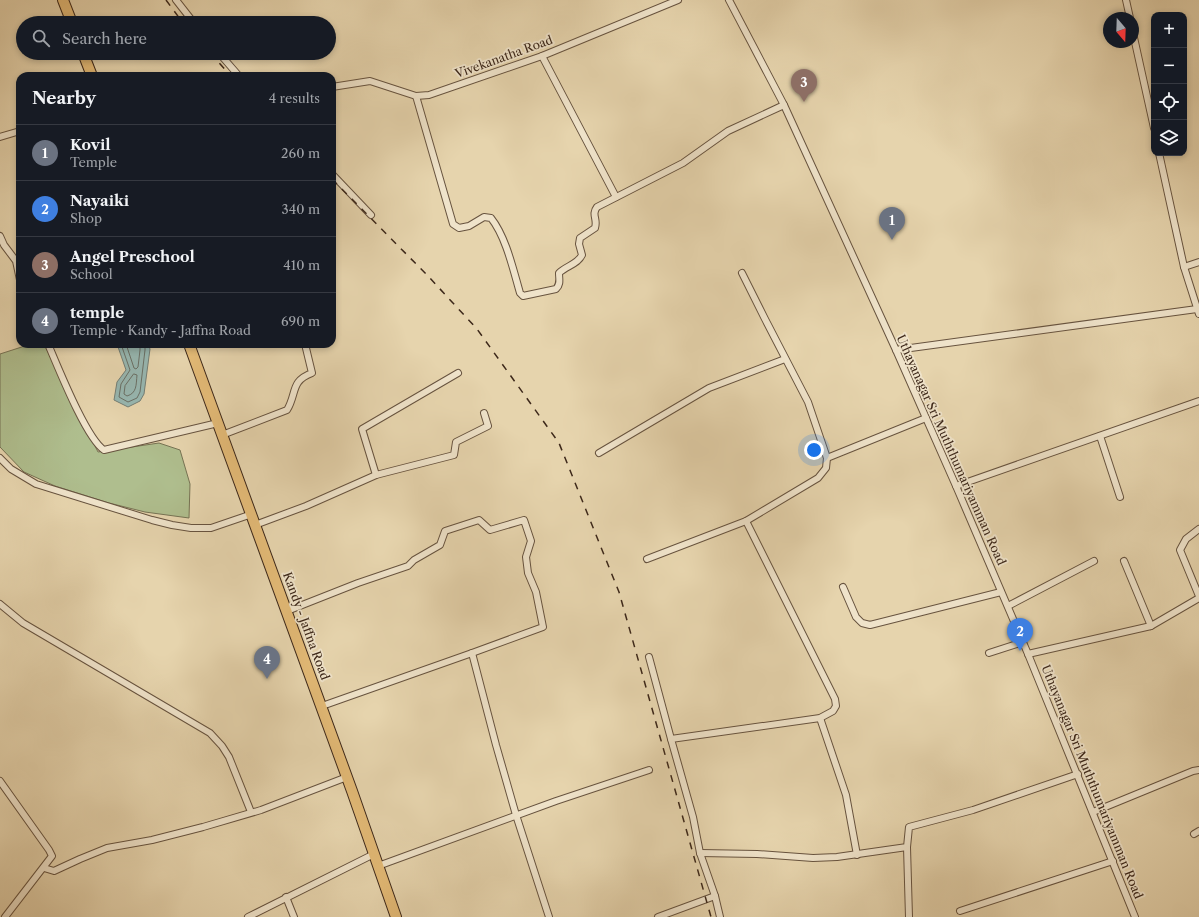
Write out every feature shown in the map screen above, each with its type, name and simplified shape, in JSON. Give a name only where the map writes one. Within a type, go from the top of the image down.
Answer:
[{"type":"highway","points":[[64,0],[70,16]]},
{"type":"highway","points":[[86,60],[90,72]]},
{"type":"highway","name":"Kandy - Jaffna Road","points":[[190,348],[322,706],[396,917]]},
{"type":"street","points":[[176,0],[189,16]]},
{"type":"street","name":"Vivekanatha Road","points":[[336,86],[370,81],[416,96],[429,95],[542,56],[678,0]]},
{"type":"street","name":"Uthayanagar Sri Muththumariyamman Road","points":[[729,0],[784,105],[896,350],[1008,606],[1078,774],[1135,917]]},
{"type":"street","points":[[1126,0],[1129,12]]},
{"type":"street","points":[[1136,48],[1152,120]]},
{"type":"street","points":[[542,56],[616,197]]},
{"type":"street","points":[[225,60],[236,72]]},
{"type":"street","points":[[416,96],[454,224],[459,228],[469,226],[484,217],[490,218],[495,223],[508,254],[520,293],[523,296],[556,289],[558,286],[559,273],[564,268],[580,260],[582,255],[579,244],[580,238],[595,228],[596,224],[593,215],[597,207],[683,163],[728,131],[784,105]]},
{"type":"street","points":[[0,137],[16,132]]},
{"type":"street","points":[[896,350],[1198,311],[1184,267],[1160,156]]},
{"type":"street","points":[[336,178],[371,215]]},
{"type":"street","points":[[0,236],[4,245],[16,259]]},
{"type":"street","points":[[1184,267],[1199,262]]},
{"type":"street","points":[[647,559],[746,521],[818,478],[826,468],[827,458],[808,402],[742,273]]},
{"type":"street","points":[[50,348],[78,411],[98,446],[104,450],[218,423]]},
{"type":"street","points":[[222,435],[287,410],[292,403],[293,392],[298,382],[305,376],[312,373],[306,348]]},
{"type":"street","points":[[599,453],[710,388],[785,359]]},
{"type":"street","points":[[376,475],[362,429],[458,373]]},
{"type":"street","points":[[956,486],[1199,401]]},
{"type":"street","points":[[255,525],[306,506],[376,475],[454,455],[456,442],[488,426],[484,413]]},
{"type":"street","points":[[827,458],[926,418]]},
{"type":"street","points":[[1100,436],[1120,496]]},
{"type":"street","points":[[0,458],[11,469],[36,484],[172,525],[191,528],[211,528],[252,514]]},
{"type":"street","points":[[287,611],[358,583],[408,566],[414,560],[440,545],[445,531],[480,520],[490,530],[524,520],[531,541],[526,557],[528,572],[536,592],[543,627],[472,654],[322,706]]},
{"type":"street","points":[[670,739],[820,718],[833,711],[836,706],[835,699],[746,521]]},
{"type":"street","points":[[1028,654],[1150,626],[1199,597],[1180,550],[1186,540],[1199,529]]},
{"type":"street","points":[[1008,606],[1094,561]]},
{"type":"street","points":[[1124,562],[1150,626]]},
{"type":"street","points":[[843,588],[856,617],[862,623],[870,625],[1002,592]]},
{"type":"street","points":[[0,604],[23,623],[210,734],[222,746],[228,757],[251,812]]},
{"type":"street","points":[[989,653],[1023,642]]},
{"type":"street","points":[[472,654],[516,816],[549,917]]},
{"type":"street","points":[[649,657],[670,739],[693,816],[700,853],[715,896],[720,917]]},
{"type":"street","points":[[820,718],[846,795],[857,855]]},
{"type":"street","points":[[378,866],[556,801],[649,770]]},
{"type":"street","points":[[1093,812],[1193,771],[1199,770]]},
{"type":"street","points":[[909,917],[907,847],[909,827],[973,810],[1078,774]]},
{"type":"street","points":[[44,868],[54,871],[106,848],[160,839],[261,810],[347,777]]},
{"type":"street","points":[[0,780],[52,856],[5,917]]},
{"type":"street","points":[[700,853],[757,854],[813,858],[857,855],[907,847]]},
{"type":"street","points":[[248,917],[374,854]]},
{"type":"street","points":[[960,911],[1113,861]]},
{"type":"street","points":[[658,917],[715,896]]},
{"type":"street","points":[[286,897],[294,917]]},
{"type":"green space","points":[[19,348],[46,348],[98,452],[159,443],[180,450],[190,484],[189,518],[145,512],[109,503],[55,486],[24,472],[0,447],[0,354]]},
{"type":"water","points":[[118,348],[150,348],[144,394],[140,401],[128,407],[114,400],[117,382],[126,370]]},
{"type":"railway","points":[[166,0],[178,16]]},
{"type":"railway","points":[[216,60],[227,72]]},
{"type":"railway","points":[[336,183],[428,276],[477,329],[559,443],[619,592],[711,917]]},
{"type":"place","name":"Angel Preschool","points":[[804,102]]},
{"type":"place","name":"Kovil","points":[[892,240]]},
{"type":"place","name":"Nayaiki","points":[[1020,651]]},
{"type":"place","name":"temple","points":[[267,679]]}]
